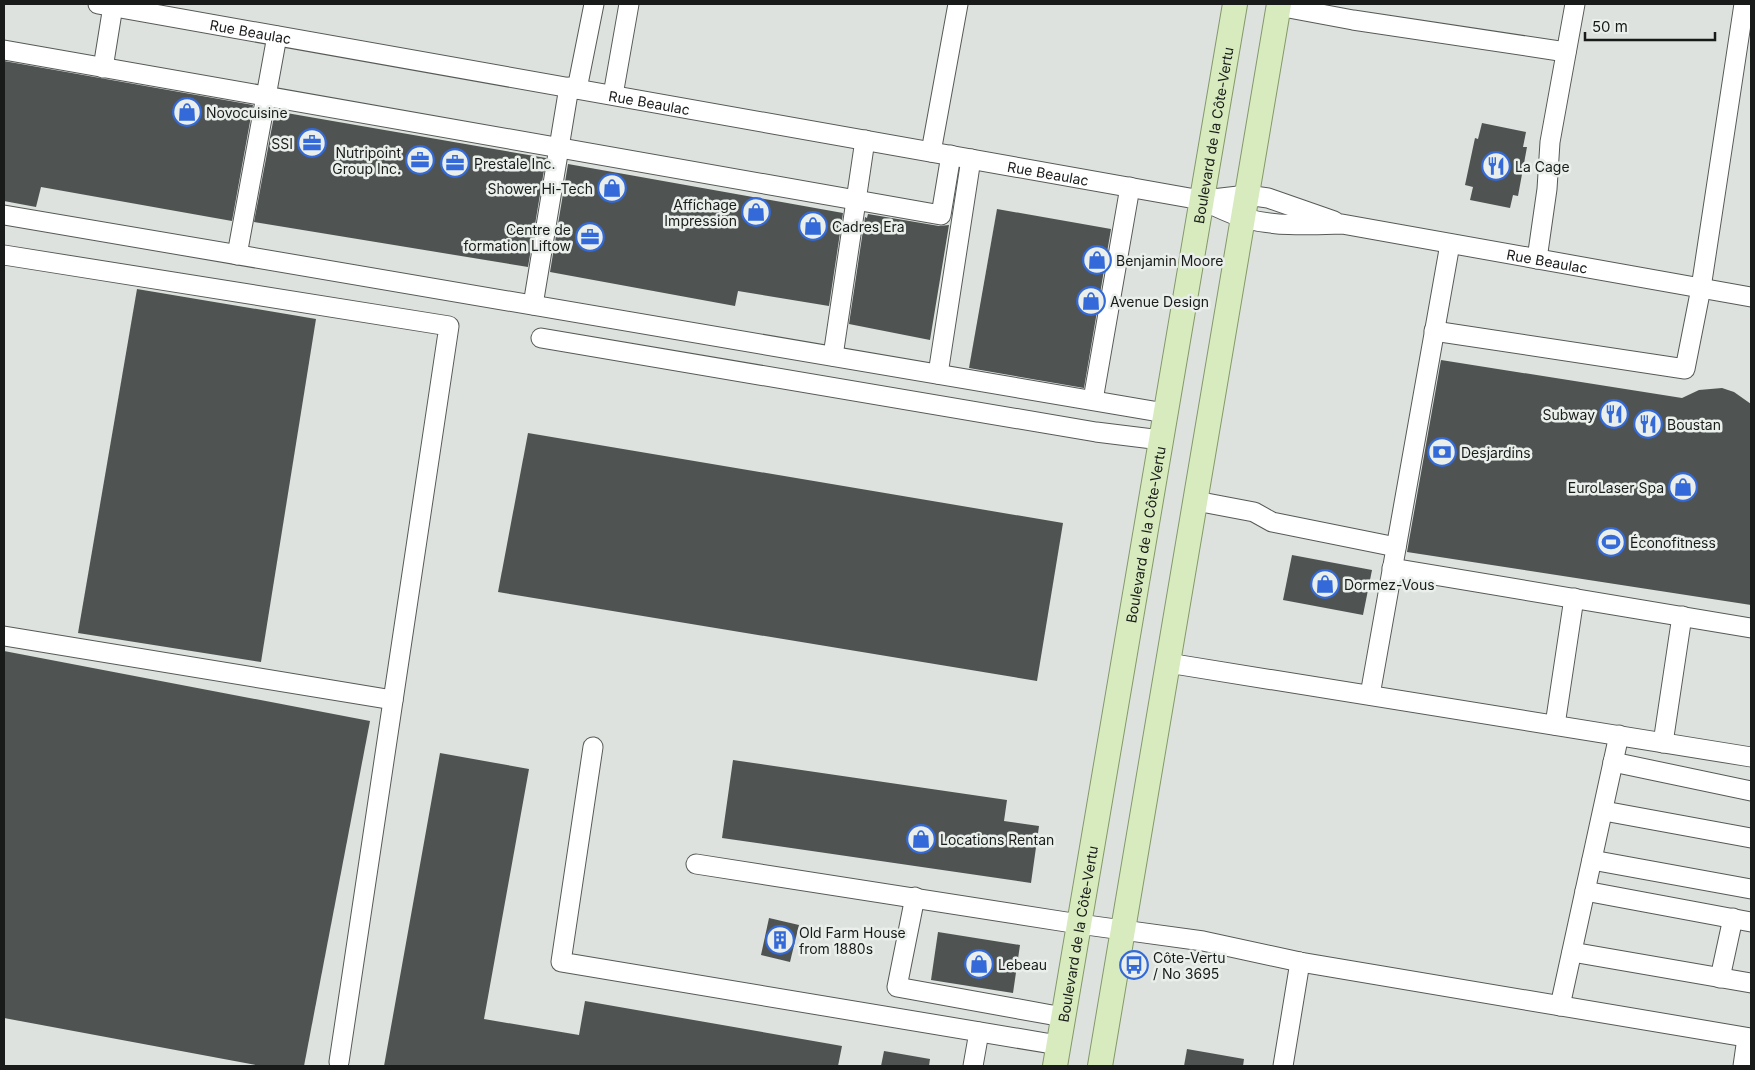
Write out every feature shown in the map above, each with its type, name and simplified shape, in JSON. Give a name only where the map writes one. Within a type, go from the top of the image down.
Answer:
[{"type":"main road","name":"Boulevard de la Côte-Vertu","points":[[1056,1056],[1234,4]]},
{"type":"main road","points":[[1100,1066],[1279,5]]},
{"type":"street","points":[[533,305],[560,148],[594,4]]},
{"type":"street","points":[[613,95],[629,4]]},
{"type":"street","points":[[931,152],[958,4]]},
{"type":"street","points":[[1537,259],[1547,189],[1550,142],[1575,4]]},
{"type":"street","points":[[1434,331],[1685,369],[1701,288],[1744,4]]},
{"type":"street","points":[[103,68],[106,5]]},
{"type":"street","name":"Rue Beaulac","points":[[106,5],[1201,200],[1245,206],[1300,225],[1342,224],[1751,297]]},
{"type":"street","points":[[1279,5],[1353,20],[1566,52]]},
{"type":"street","points":[[237,255],[277,36]]},
{"type":"street","points":[[4,50],[941,215],[951,155]]},
{"type":"street","points":[[833,356],[858,200],[865,140]]},
{"type":"street","points":[[938,374],[972,159]]},
{"type":"street","points":[[1093,400],[1130,187]]},
{"type":"street","points":[[4,215],[1165,413]]},
{"type":"street","points":[[1370,695],[1450,244]]},
{"type":"street","points":[[4,255],[449,326],[339,1062]]},
{"type":"street","points":[[541,338],[1096,432],[1160,440]]},
{"type":"street","points":[[1196,501],[1254,512],[1272,522],[1396,547]]},
{"type":"street","points":[[1392,568],[1751,628]]},
{"type":"street","points":[[1555,725],[1574,598]]},
{"type":"street","points":[[1663,742],[1682,616]]},
{"type":"street","points":[[4,636],[393,700]]},
{"type":"street","points":[[1168,662],[1749,757],[1746,790],[1613,762]]},
{"type":"street","points":[[1560,1006],[1604,811],[1619,735]]},
{"type":"street","points":[[593,747],[561,962],[979,1032],[1056,1056]]},
{"type":"street","points":[[1604,811],[1751,838]]},
{"type":"street","points":[[1592,860],[1751,889]]},
{"type":"street","points":[[696,864],[1079,924],[1203,941],[1300,962],[1749,1038],[1742,1066]]},
{"type":"street","points":[[1585,891],[1751,922]]},
{"type":"street","points":[[916,897],[897,987],[1063,1017]]},
{"type":"street","points":[[1720,978],[1733,918]]},
{"type":"street","points":[[1572,952],[1751,983]]},
{"type":"street","points":[[1283,1066],[1300,962]]},
{"type":"street","points":[[973,1066],[979,1032]]},
{"type":"building","points":[[4,61],[253,105],[232,221],[41,187],[36,207],[4,201]]},
{"type":"building","points":[[275,111],[546,158],[528,267],[254,222]]},
{"type":"building","name":"La Cage","points":[[1482,123],[1526,132],[1523,147],[1527,147],[1518,196],[1513,195],[1510,208],[1470,200],[1473,187],[1465,185],[1475,138],[1478,139]]},
{"type":"building","points":[[568,164],[843,213],[829,306],[738,291],[735,306],[550,272]]},
{"type":"building","points":[[997,209],[1111,229],[1084,388],[969,368]]},
{"type":"building","points":[[868,214],[939,226],[949,225],[930,340],[849,324],[865,217],[867,218]]},
{"type":"building","points":[[137,289],[316,319],[261,662],[78,633]]},
{"type":"building","points":[[1441,360],[1682,398],[1699,390],[1722,388],[1734,392],[1751,404],[1751,605],[1407,552]]},
{"type":"building","points":[[528,433],[1063,523],[1037,681],[498,592]]},
{"type":"building","points":[[1292,555],[1372,570],[1363,615],[1283,600]]},
{"type":"building","points":[[4,651],[370,721],[304,1066],[261,1066],[4,1018]]},
{"type":"building","points":[[440,753],[529,769],[484,1019],[579,1035],[585,1001],[842,1046],[838,1066],[384,1066]]},
{"type":"building","points":[[733,760],[1007,800],[1004,821],[1039,826],[1031,883],[722,838]]},
{"type":"building","name":"Old Farm House from 1880s","points":[[769,918],[799,925],[790,962],[761,955]]},
{"type":"building","points":[[938,932],[1020,945],[1013,993],[931,980]]},
{"type":"building","points":[[1187,1049],[1244,1059],[1243,1066],[1184,1066]]},
{"type":"building","points":[[884,1051],[930,1059],[929,1066],[881,1066]]},
{"type":"place","name":"Novocuisine","points":[[187,112]]},
{"type":"place","name":"SSI","points":[[312,143]]},
{"type":"place","name":"Nutripoint Group Inc.","points":[[420,160]]},
{"type":"place","name":"Prestale Inc.","points":[[455,163]]},
{"type":"place","name":"La Cage","points":[[1496,166]]},
{"type":"place","name":"Shower Hi-Tech","points":[[612,188]]},
{"type":"place","name":"Affichage Impression","points":[[756,212]]},
{"type":"place","name":"Cadres Era","points":[[813,226]]},
{"type":"place","name":"Centre de formation Liftow","points":[[590,237]]},
{"type":"place","name":"Benjamin Moore","points":[[1097,260]]},
{"type":"place","name":"Avenue Design","points":[[1091,301]]},
{"type":"place","name":"Subway","points":[[1614,414]]},
{"type":"place","name":"Boustan","points":[[1648,424]]},
{"type":"place","name":"Desjardins","points":[[1442,452]]},
{"type":"place","name":"EuroLaser Spa","points":[[1683,487]]},
{"type":"place","name":"Éconofitness","points":[[1611,542]]},
{"type":"place","name":"Dormez-Vous","points":[[1325,584]]},
{"type":"place","name":"Locations Rentan","points":[[921,839]]},
{"type":"place","name":"Old Farm House from 1880s","points":[[780,940]]},
{"type":"place","name":"Lebeau","points":[[979,964]]},
{"type":"place","name":"Côte-Vertu / No 3695","points":[[1134,965]]}]
